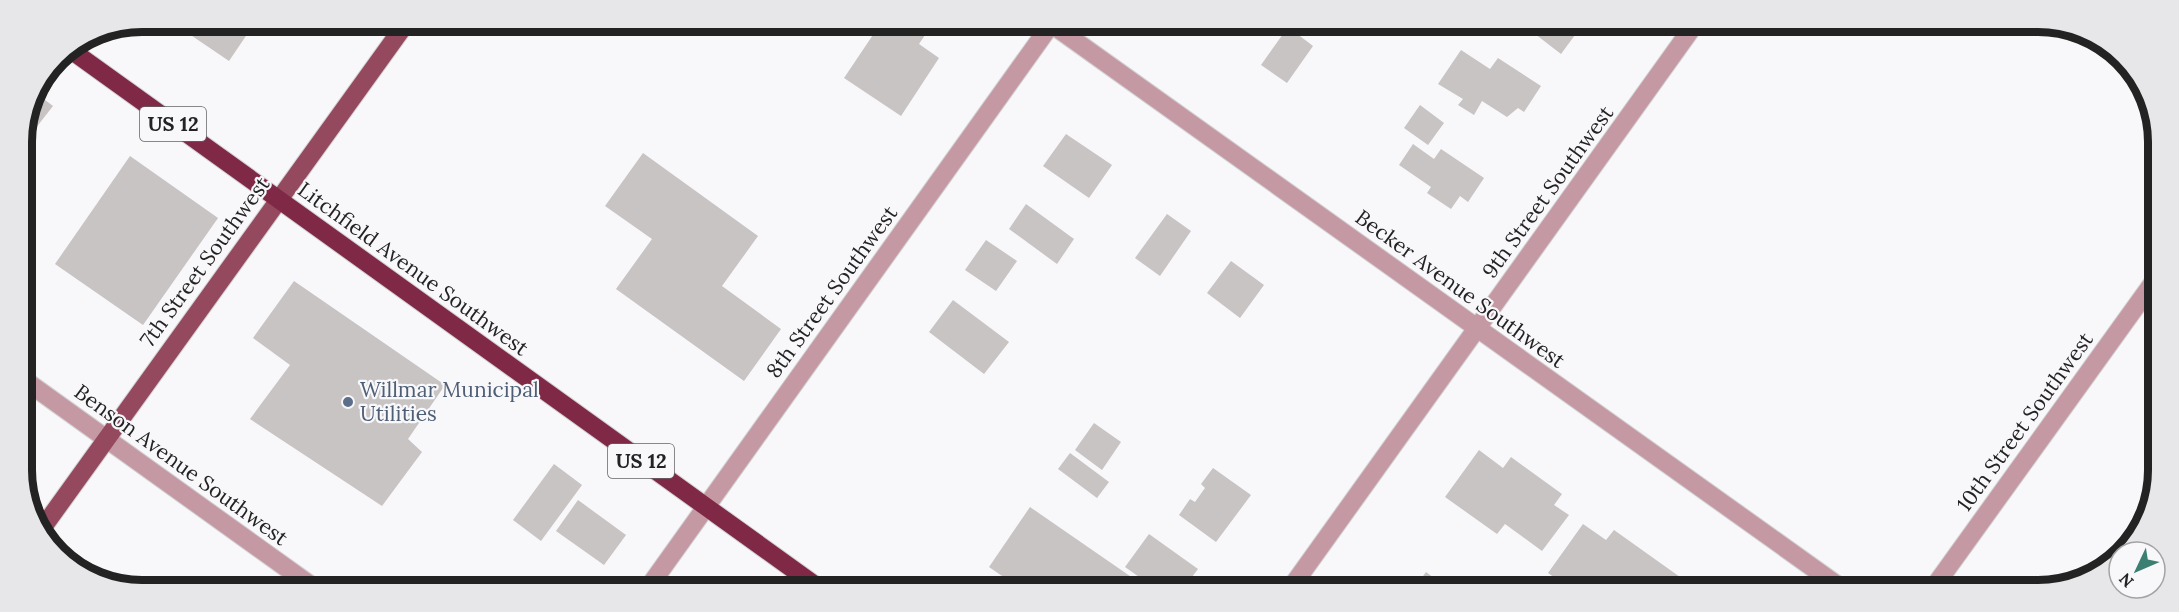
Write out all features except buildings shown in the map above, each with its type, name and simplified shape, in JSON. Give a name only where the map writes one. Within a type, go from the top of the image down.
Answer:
[{"type":"highway","name":"Litchfield Avenue Southwest","points":[[76,54],[808,580]]},
{"type":"main road","name":"7th Street Southwest","points":[[45,524],[400,32]]},
{"type":"street","name":"8th Street Southwest","points":[[654,580],[1045,32]]},
{"type":"street","name":"Becker Avenue Southwest","points":[[1064,32],[1830,580]]},
{"type":"street","name":"9th Street Southwest","points":[[1297,580],[1689,32]]},
{"type":"street","name":"10th Street Southwest","points":[[1939,580],[2148,290]]},
{"type":"street","name":"Benson Avenue Southwest","points":[[32,385],[303,580]]},
{"type":"place","name":"Willmar Municipal Utilities","points":[[348,402]]}]
